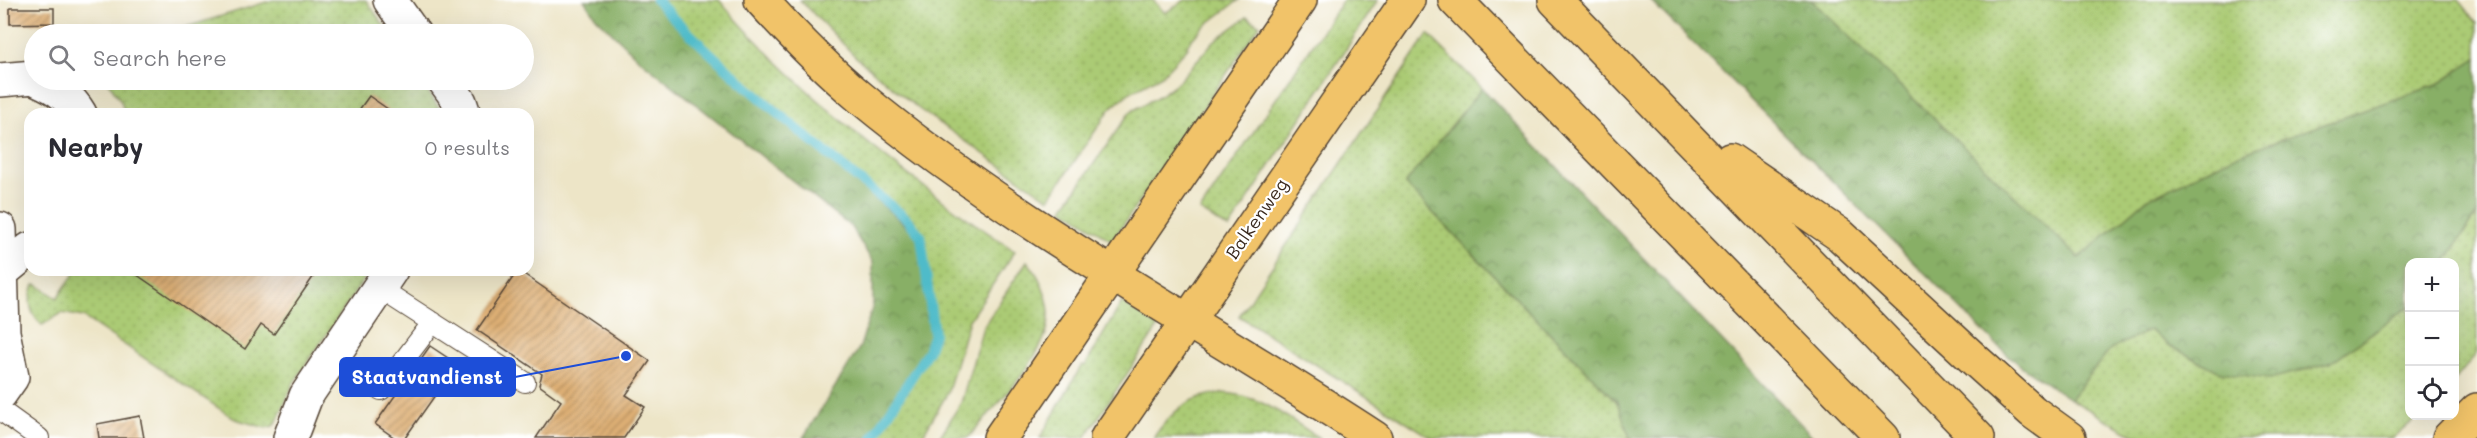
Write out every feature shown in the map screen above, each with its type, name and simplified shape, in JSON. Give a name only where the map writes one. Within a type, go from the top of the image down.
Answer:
[{"type":"main road","points":[[761,0],[860,97],[930,152],[1112,276],[1287,380],[1375,438]]},
{"type":"main road","points":[[1000,438],[1300,0]]},
{"type":"main road","name":"Balkenweg","points":[[1107,438],[1408,0]]},
{"type":"main road","points":[[1455,0],[1883,438]]},
{"type":"main road","points":[[1555,0],[1978,438]]},
{"type":"main road","points":[[1675,123],[1840,235],[2033,412],[2069,438]]},
{"type":"main road","points":[[2449,438],[2477,410]]},
{"type":"street","points":[[390,0],[407,24]]},
{"type":"street","points":[[0,80],[24,78]]},
{"type":"street","points":[[60,90],[73,101],[77,108]]},
{"type":"street","points":[[451,90],[462,108]]},
{"type":"street","points":[[0,229],[4,361],[12,377],[0,394]]},
{"type":"street","points":[[2,272],[24,254]]},
{"type":"street","points":[[290,438],[306,396],[385,279]]},
{"type":"lane","points":[[385,279],[433,322],[525,382]]},
{"type":"lane","points":[[332,359],[381,390],[433,322]]},
{"type":"lane","points":[[0,410],[39,438]]},
{"type":"green space","points":[[273,0],[366,0],[383,24],[196,24]]},
{"type":"green space","points":[[584,0],[654,0],[818,149],[917,235],[937,338],[868,438],[803,438],[860,347],[873,305],[873,262],[851,227],[639,59],[596,17]]},
{"type":"green space","points":[[654,0],[719,0],[786,71],[859,136],[936,196],[1015,251],[969,320],[947,394],[921,438],[868,438],[937,338],[917,235],[818,149]]},
{"type":"green space","points":[[800,0],[1153,0],[1165,13],[1185,0],[1239,0],[1202,28],[1162,75],[1129,93],[1110,109],[1049,199],[919,109],[856,57]]},
{"type":"green space","points":[[1343,0],[1378,0],[1229,229],[1200,211]]},
{"type":"green space","points":[[1650,0],[1811,0],[2079,258],[2146,200],[2239,154],[2436,85],[2477,58],[2477,214],[2448,258],[2405,258],[2405,309],[2330,363],[2270,379],[2220,372],[2168,345],[2150,330],[2110,349],[2070,399],[2021,366],[1999,347]]},
{"type":"green space","points":[[1811,0],[2458,0],[2477,23],[2477,58],[2436,85],[2239,154],[2146,200],[2079,259]]},
{"type":"green space","points":[[1247,17],[1260,25],[1112,241],[1063,208],[1130,112],[1159,96],[1178,82],[1214,41]]},
{"type":"green space","points":[[1428,34],[1482,88],[1405,184],[1618,403],[1630,438],[1432,438],[1239,316]]},
{"type":"green space","points":[[1482,88],[1814,438],[1630,438],[1618,403],[1405,184]]},
{"type":"green space","points":[[114,90],[427,90],[439,108],[123,108]]},
{"type":"green space","points":[[2477,214],[2477,353],[2459,375],[2459,258],[2448,258]]},
{"type":"green space","points":[[1027,261],[1042,285],[1048,303],[1049,321],[1041,344],[1023,373],[968,438],[939,438],[961,403],[983,327]]},
{"type":"green space","points":[[73,276],[366,276],[294,382],[277,421],[273,426],[266,428],[235,419],[83,317],[62,313],[42,325],[30,307],[30,296],[34,285],[38,285],[57,298]]},
{"type":"green space","points":[[1122,302],[1158,327],[1085,438],[1040,438],[1082,365],[1085,366]]},
{"type":"green space","points":[[2405,309],[2405,420],[2414,420],[2393,438],[2139,438],[2070,399],[2110,349],[2150,330],[2168,345],[2330,363]]},
{"type":"green space","points":[[1222,393],[1236,394],[1261,403],[1319,438],[1153,438],[1182,406],[1190,401]]},
{"type":"building","points":[[10,8],[54,8],[54,23],[10,24]]},
{"type":"building","points":[[369,96],[386,108],[360,108]]},
{"type":"building","points":[[139,276],[314,276],[274,334],[261,325],[245,349]]},
{"type":"building","points":[[514,276],[527,276],[650,361],[626,395],[645,407],[624,438],[536,438],[561,401],[539,385],[542,374],[477,330]]},
{"type":"building","points":[[430,346],[457,364],[405,438],[395,438],[375,424]]},
{"type":"building","points":[[140,416],[144,438],[99,438],[97,424]]},
{"type":"waterway","points":[[656,0],[746,86],[906,218],[921,236],[934,334],[928,351],[873,438]]},
{"type":"place","name":"Staatvandienst","points":[[626,356]]}]
